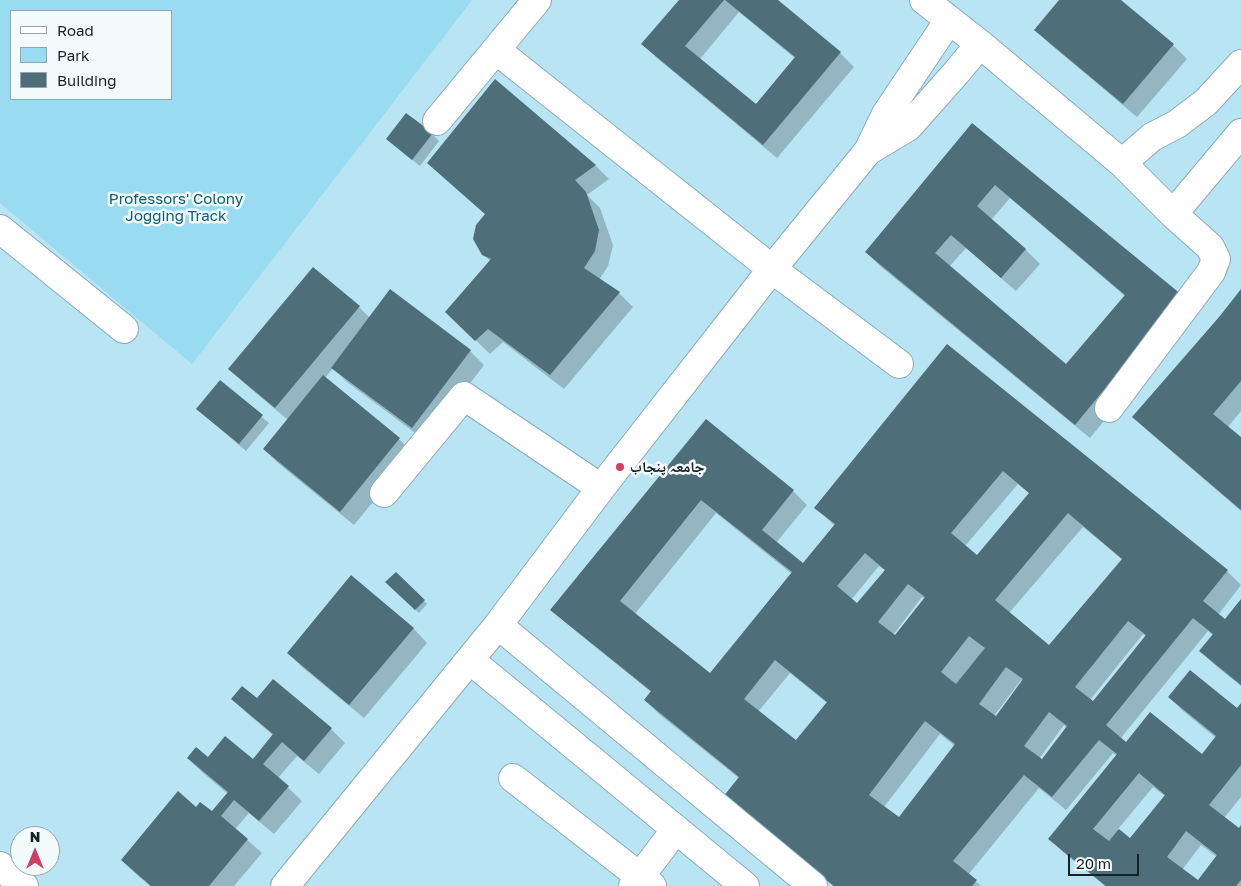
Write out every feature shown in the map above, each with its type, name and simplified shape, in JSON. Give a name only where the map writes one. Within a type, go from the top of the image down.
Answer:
[{"type":"street","points":[[437,121],[537,0]]},
{"type":"street","points":[[924,0],[980,44],[1122,163],[1210,247],[1216,259],[1212,272],[1109,408]]},
{"type":"street","points":[[285,886],[498,625],[601,488],[772,269],[868,151],[886,114],[949,20]]},
{"type":"street","points":[[868,151],[908,127],[980,44]]},
{"type":"street","points":[[496,50],[772,269],[899,364]]},
{"type":"street","points":[[1122,163],[1152,137],[1177,124],[1206,102],[1241,64]]},
{"type":"street","points":[[1174,214],[1241,133]]},
{"type":"street","points":[[0,229],[124,329]]},
{"type":"street","points":[[384,494],[464,396],[601,488]]},
{"type":"street","points":[[498,625],[813,886]]},
{"type":"street","points":[[470,660],[746,886]]},
{"type":"street","points":[[513,778],[642,883],[676,829]]},
{"type":"street","points":[[0,866],[24,886]]},
{"type":"shaded area","name":"جامعہ پنجاب","points":[[0,0],[1241,0],[1241,886],[0,886]]},
{"type":"green space","name":"Professors' Colony Jogging Track","points":[[0,0],[472,0],[192,364],[0,203]]},
{"type":"building","points":[[679,0],[724,0],[685,46],[756,104],[795,57],[725,0],[778,0],[841,52],[763,145],[641,44]]},
{"type":"building","points":[[1059,0],[1121,0],[1174,44],[1123,104],[1034,30]]},
{"type":"building","points":[[495,79],[596,165],[575,180],[586,192],[599,230],[595,251],[584,268],[620,292],[550,375],[488,329],[475,341],[445,312],[491,259],[482,255],[473,239],[476,225],[485,214],[427,163]]},
{"type":"building","points":[[406,113],[433,133],[412,160],[386,139]]},
{"type":"building","points":[[972,123],[1182,295],[1075,425],[865,252]],"holes":[[[995,185],[1125,295],[1066,364],[935,253],[951,235],[1001,278],[1026,249],[977,206]]]},
{"type":"building","points":[[313,267],[360,306],[275,408],[228,369]]},
{"type":"building","points":[[390,289],[471,350],[412,428],[331,368]]},
{"type":"building","points":[[1241,289],[1241,381],[1213,414],[1241,437],[1241,510],[1132,417],[1220,316]]},
{"type":"building","points":[[947,344],[1228,570],[1203,601],[1225,619],[1241,599],[1241,685],[1199,651],[1213,634],[1193,618],[1106,725],[1126,742],[1150,712],[1202,754],[1216,736],[1168,697],[1190,670],[1237,708],[1241,703],[1241,765],[1209,805],[1239,828],[1241,825],[1241,880],[1236,886],[1106,886],[1048,839],[1117,754],[1099,740],[1052,797],[1024,775],[953,861],[977,880],[972,886],[834,886],[723,797],[739,777],[644,700],[651,691],[550,610],[706,419],[794,490],[762,530],[803,563],[835,524],[814,508]],"holes":[[[1003,471],[1029,493],[977,555],[951,533]],[[701,500],[792,572],[710,673],[620,601]],[[1068,513],[1122,559],[1049,645],[995,600]],[[865,553],[885,570],[857,603],[837,586]],[[908,584],[925,597],[895,635],[878,622]],[[1128,621],[1146,635],[1093,701],[1075,687]],[[969,636],[985,648],[956,684],[941,672]],[[775,660],[827,702],[796,740],[744,699]],[[1006,667],[1023,679],[996,716],[979,704]],[[1049,712],[1067,726],[1042,759],[1024,746]],[[925,721],[955,744],[899,817],[869,795]],[[1139,773],[1165,795],[1130,838],[1119,829],[1109,841],[1093,829]],[[1186,831],[1217,855],[1198,880],[1167,857]]]},
{"type":"building","points":[[323,375],[400,438],[340,512],[263,449]]},
{"type":"building","points":[[220,380],[263,415],[239,444],[196,409]]},
{"type":"building","points":[[396,572],[425,600],[415,610],[385,582]]},
{"type":"building","points":[[351,575],[414,628],[349,705],[287,653]]},
{"type":"building","points":[[273,679],[332,728],[304,761],[282,742],[263,764],[289,786],[259,821],[234,800],[221,816],[248,839],[209,886],[151,886],[121,860],[178,791],[196,807],[200,802],[212,811],[228,792],[187,758],[196,747],[208,757],[225,736],[253,759],[273,734],[231,699],[242,686],[257,698]]},
{"type":"place","name":"جامعہ پنجاب","points":[[620,467]]}]
